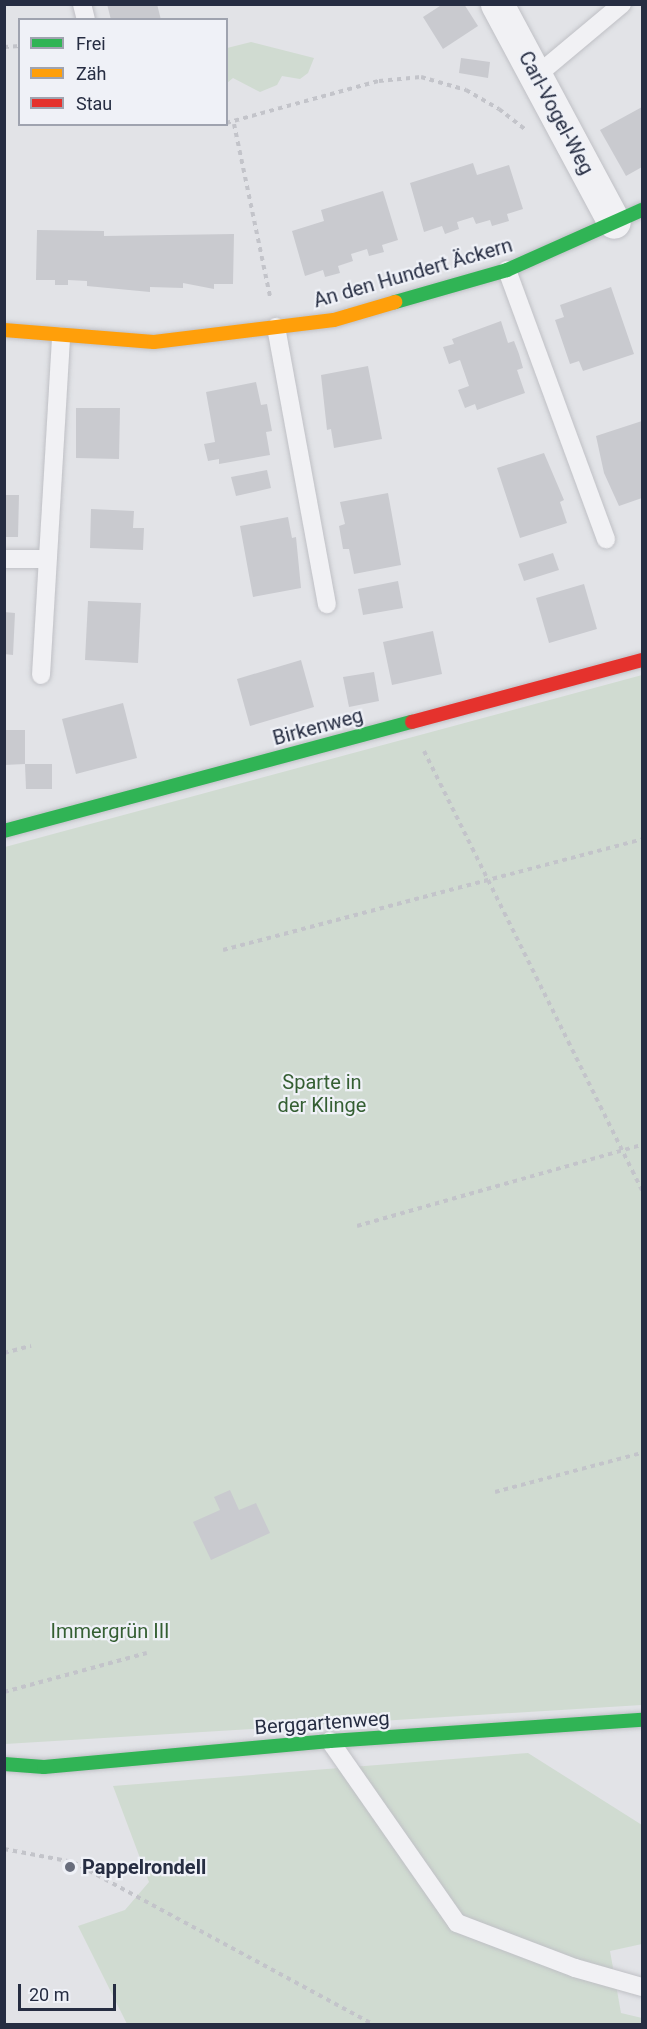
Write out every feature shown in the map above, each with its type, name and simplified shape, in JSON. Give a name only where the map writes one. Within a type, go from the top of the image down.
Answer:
[{"type":"street","name":"Carl-Vogel-Weg","points":[[497,4],[536,76],[628,216]]},
{"type":"street","name":"An den Hundert Äckern","points":[[4,330],[61,337],[154,342],[334,320],[507,270],[628,216]]},
{"type":"street","name":"Birkenweg","points":[[4,831],[642,660]]},
{"type":"street","name":"Berggartenweg","points":[[4,1764],[44,1767],[330,1741],[642,1720]]},
{"type":"lane","points":[[536,76],[622,4]]},
{"type":"lane","points":[[507,270],[606,539]]},
{"type":"lane","points":[[276,327],[327,604]]},
{"type":"lane","points":[[41,675],[61,337]]},
{"type":"lane","points":[[4,559],[48,559]]},
{"type":"lane","points":[[330,1741],[457,1923],[576,1968],[642,1987]]},
{"type":"path","points":[[228,123],[234,124],[379,81],[421,77],[466,90],[500,109],[530,134]]},
{"type":"path","points":[[234,124],[276,327]]},
{"type":"path","points":[[410,722],[642,1191]]},
{"type":"path","points":[[223,950],[642,839]]},
{"type":"path","points":[[357,1226],[642,1145]]},
{"type":"path","points":[[4,1353],[31,1346]]},
{"type":"path","points":[[495,1492],[642,1453]]},
{"type":"path","points":[[4,1692],[147,1653]]},
{"type":"path","points":[[4,1849],[73,1862],[373,2025]]},
{"type":"green space","points":[[251,42],[314,58],[308,73],[300,79],[282,76],[277,85],[260,92],[233,78],[228,82],[228,48]]},
{"type":"green space","name":"Sparte in der Klinge","points":[[642,675],[642,1705],[5,1744],[5,847]]},
{"type":"green space","points":[[528,1753],[642,1825],[642,1944],[610,1951],[621,2013],[642,2018],[642,2024],[127,2024],[78,1926],[125,1910],[149,1882],[113,1786]]},
{"type":"building","points":[[107,4],[157,4],[160,18],[110,18]]},
{"type":"building","points":[[443,4],[464,4],[478,26],[443,49],[423,17]]},
{"type":"building","points":[[461,58],[490,62],[488,78],[459,73]]},
{"type":"building","points":[[642,107],[642,167],[626,176],[600,130]]},
{"type":"building","points":[[473,163],[477,175],[509,165],[523,209],[507,214],[509,221],[492,226],[490,220],[476,224],[473,217],[457,222],[459,229],[445,234],[442,226],[424,232],[410,183]]},
{"type":"building","points":[[383,191],[398,240],[382,245],[384,252],[369,256],[367,249],[351,254],[353,261],[338,266],[340,273],[325,277],[323,270],[305,276],[292,231],[324,221],[321,210]]},
{"type":"building","points":[[37,230],[104,231],[104,236],[234,234],[233,284],[214,284],[214,289],[183,283],[183,288],[150,287],[150,292],[87,286],[87,281],[68,280],[68,285],[55,285],[55,280],[36,280]]},
{"type":"building","points":[[611,287],[634,354],[583,371],[579,361],[570,364],[555,320],[564,317],[560,305]]},
{"type":"building","points":[[501,321],[508,343],[514,341],[519,354],[523,368],[517,370],[525,393],[477,410],[475,404],[465,408],[458,390],[469,386],[460,360],[449,364],[443,347],[454,344],[452,339]]},
{"type":"building","points":[[368,366],[382,439],[334,448],[331,429],[327,430],[321,375]]},
{"type":"building","points":[[256,382],[261,405],[267,404],[272,431],[266,432],[270,455],[219,464],[219,459],[208,461],[204,444],[215,442],[206,392]]},
{"type":"building","points":[[76,408],[120,408],[119,459],[76,458]]},
{"type":"building","points":[[642,421],[642,498],[619,506],[604,473],[596,436]]},
{"type":"building","points":[[544,453],[564,500],[560,502],[567,523],[520,538],[497,468]]},
{"type":"building","points":[[267,470],[271,488],[236,496],[231,477]]},
{"type":"building","points":[[388,493],[401,565],[354,574],[349,549],[343,549],[339,526],[345,524],[340,502]]},
{"type":"building","points":[[5,495],[19,495],[18,537],[5,537]]},
{"type":"building","points":[[91,509],[134,511],[133,528],[144,528],[143,550],[90,548]]},
{"type":"building","points":[[288,517],[292,538],[296,537],[301,588],[253,597],[240,526]]},
{"type":"building","points":[[553,553],[559,570],[524,581],[518,564]]},
{"type":"building","points":[[398,581],[403,608],[363,615],[358,589]]},
{"type":"building","points":[[584,584],[597,629],[549,643],[536,598]]},
{"type":"building","points":[[88,601],[141,603],[138,663],[85,660]]},
{"type":"building","points":[[4,612],[15,613],[13,655],[4,654]]},
{"type":"building","points":[[433,631],[442,674],[392,685],[383,642]]},
{"type":"building","points":[[301,660],[314,707],[250,726],[237,679]]},
{"type":"building","points":[[374,672],[379,701],[349,707],[343,677]]},
{"type":"building","points":[[123,703],[137,758],[76,774],[62,719]]},
{"type":"building","points":[[4,730],[25,730],[25,764],[4,765]]},
{"type":"building","points":[[25,764],[52,764],[52,789],[26,789]]},
{"type":"building","points":[[230,1490],[239,1510],[256,1503],[270,1533],[211,1560],[193,1522],[220,1510],[214,1497]]},
{"type":"traffic: fast","points":[[395,302],[507,270],[642,210]]},
{"type":"traffic: fast","points":[[4,831],[412,722]]},
{"type":"traffic: fast","points":[[4,1764],[44,1767],[330,1741],[642,1720]]},
{"type":"traffic: slow","points":[[4,330],[154,342],[334,320],[395,302]]},
{"type":"traffic: jam","points":[[412,722],[642,660]]},
{"type":"place","name":"Pappelrondell","points":[[70,1867]]},
{"type":"park label","name":"Immergrün III","points":[[110,1631]]}]
